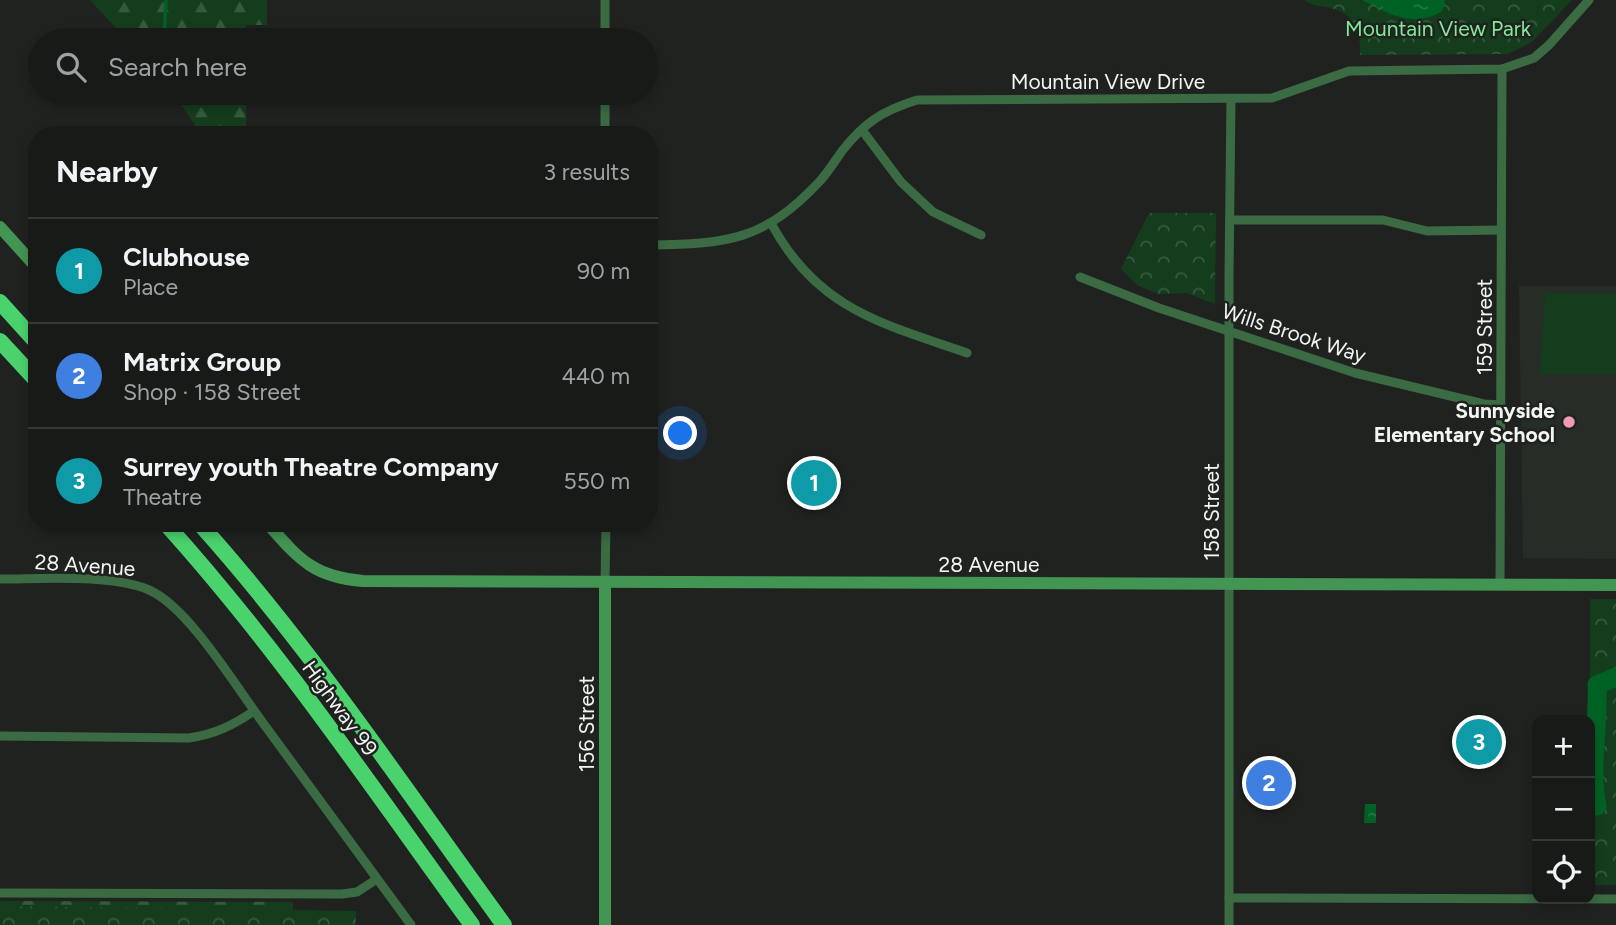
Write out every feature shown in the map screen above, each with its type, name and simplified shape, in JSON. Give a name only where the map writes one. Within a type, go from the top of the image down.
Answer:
[{"type":"highway","points":[[0,302],[28,333]]},
{"type":"highway","points":[[0,341],[28,371]]},
{"type":"highway","name":"Highway 99","points":[[173,532],[266,643],[472,925]]},
{"type":"highway","name":"Highway 99","points":[[207,532],[253,585],[301,647],[504,925]]},
{"type":"street","points":[[605,0],[605,28]]},
{"type":"street","name":"Mountain View Drive","points":[[658,245],[705,244],[727,240],[771,223],[789,211],[821,180],[844,149],[870,121],[891,108],[917,100],[1272,98],[1349,71],[1502,69],[1534,58],[1589,0]]},
{"type":"street","name":"159 Street","points":[[1500,585],[1502,69]]},
{"type":"street","name":"158 Street","points":[[1229,925],[1231,99]]},
{"type":"street","points":[[605,105],[606,126]]},
{"type":"street","points":[[862,130],[901,182],[933,212],[981,235]]},
{"type":"street","points":[[1230,220],[1383,220],[1427,231],[1501,230]]},
{"type":"street","points":[[771,223],[784,248],[804,272],[820,287],[852,309],[967,354]]},
{"type":"street","points":[[0,227],[28,258]]},
{"type":"street","name":"Wills Brook Way","points":[[1080,276],[1159,308],[1355,373],[1485,404],[1501,405]]},
{"type":"street","name":"28 Avenue","points":[[275,532],[299,558],[320,572],[338,579],[363,581],[1616,585]]},
{"type":"street","name":"156 Street","points":[[606,532],[606,925]]},
{"type":"street","name":"28 Avenue","points":[[0,579],[107,581],[146,589],[164,598],[180,612],[254,711]]},
{"type":"street","points":[[0,736],[188,738],[212,734],[231,726],[254,711],[411,925]]},
{"type":"street","points":[[0,893],[342,894],[357,892],[377,879]]},
{"type":"street","points":[[1229,898],[1616,899]]},
{"type":"shaded area","name":"Sunnyside Elementary School","points":[[1519,286],[1616,286],[1616,559],[1523,558]]},
{"type":"green space","points":[[90,0],[267,0],[267,25],[246,25],[246,28],[116,28]]},
{"type":"green space","name":"Mountain View Park","points":[[1304,0],[1572,0],[1532,42],[1508,54],[1360,55],[1358,32],[1346,15]]},
{"type":"green space","points":[[181,105],[246,105],[246,126],[196,126]]},
{"type":"green space","points":[[1149,213],[1216,213],[1215,304],[1187,293],[1158,294],[1137,285],[1121,269]]},
{"type":"green space","points":[[1545,293],[1616,294],[1616,374],[1540,374]]},
{"type":"green space","points":[[1590,599],[1616,599],[1616,885],[1595,885],[1595,715],[1590,715]]},
{"type":"green space","points":[[0,901],[292,902],[296,925],[0,925]]},
{"type":"green space","points":[[0,906],[356,911],[356,925],[0,925]]},
{"type":"water","points":[[1362,0],[1445,0],[1443,9],[1438,14],[1413,19],[1396,16]]},
{"type":"water","points":[[1365,804],[1376,804],[1376,823],[1364,823]]},
{"type":"waterway","points":[[165,28],[166,0]]},
{"type":"waterway","points":[[1597,806],[1594,778],[1597,685],[1616,677]]},
{"type":"place","name":"Sunnyside Elementary School","points":[[1569,422]]},
{"type":"place","name":"Clubhouse","points":[[814,483]]},
{"type":"place","name":"Surrey youth Theatre Company","points":[[1479,742]]},
{"type":"place","name":"Matrix Group","points":[[1269,783]]}]
